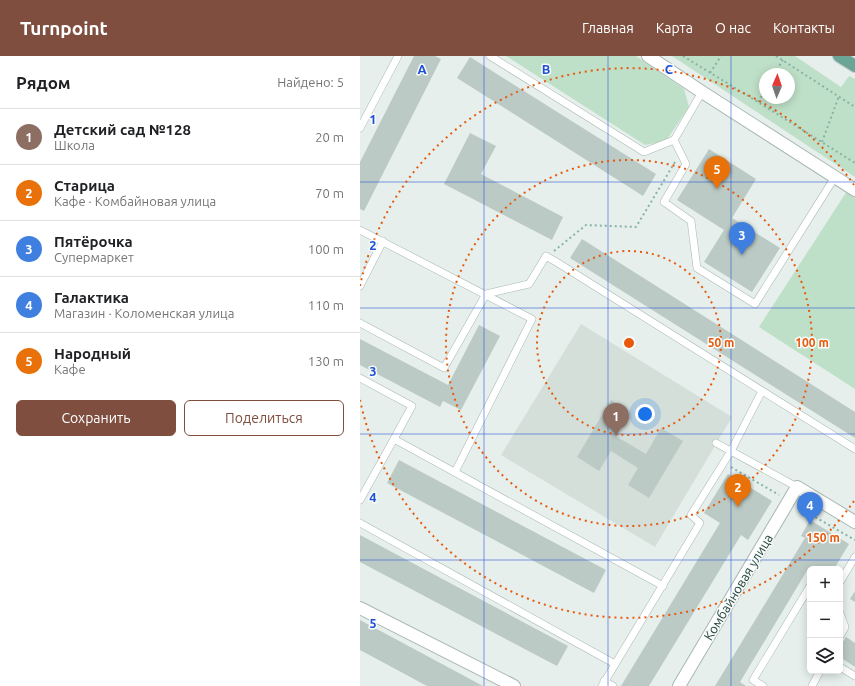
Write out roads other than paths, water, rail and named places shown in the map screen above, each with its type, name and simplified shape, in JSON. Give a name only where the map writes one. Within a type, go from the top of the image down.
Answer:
[{"type":"main road","points":[[839,56],[855,66]]},
{"type":"street","points":[[648,56],[855,190]]},
{"type":"street","points":[[797,487],[855,522]]},
{"type":"street","name":"Комбайновая улица","points":[[679,686],[797,487]]},
{"type":"street","points":[[360,608],[514,686]]},
{"type":"lane","points":[[360,128],[398,56]]},
{"type":"lane","points":[[490,56],[644,152],[674,140],[702,92]]},
{"type":"lane","points":[[674,140],[686,164],[664,202],[691,221],[697,268],[755,304],[835,177]]},
{"type":"lane","points":[[360,230],[532,319],[455,472]]},
{"type":"lane","points":[[360,286],[383,241]]},
{"type":"lane","points":[[360,323],[444,368],[486,294],[529,284],[546,256],[855,449]]},
{"type":"lane","points":[[360,378],[412,406],[360,500]]},
{"type":"lane","points":[[613,686],[603,684],[700,523],[691,515],[731,451],[762,391]]},
{"type":"lane","points":[[394,439],[663,586]]},
{"type":"lane","points":[[716,443],[797,487]]},
{"type":"lane","points":[[360,523],[615,664]]},
{"type":"lane","points":[[843,577],[855,558]]},
{"type":"lane","points":[[763,686],[753,680],[807,591]]},
{"type":"lane","points":[[843,621],[845,627],[843,631]]},
{"type":"lane","points":[[843,669],[855,676]]},
{"type":"lane","points":[[812,686],[818,674]]},
{"type":"place","name":"Народный","points":[[717,189]]},
{"type":"place","name":"Пятёрочка","points":[[742,255]]},
{"type":"place","name":"Детский сад №128","points":[[616,436]]},
{"type":"place","name":"Старица","points":[[738,507]]},
{"type":"place","name":"Галактика","points":[[810,525]]}]
